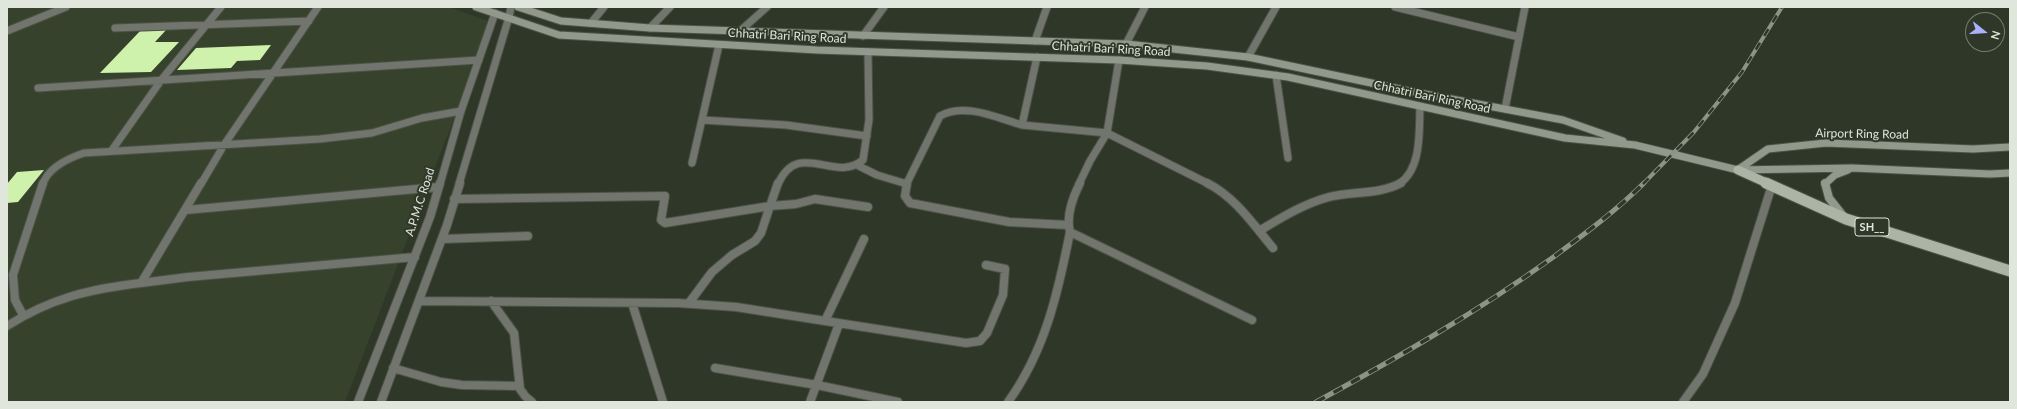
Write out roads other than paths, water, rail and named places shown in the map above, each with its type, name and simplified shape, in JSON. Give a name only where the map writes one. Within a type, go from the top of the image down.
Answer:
[{"type":"main road","name":"Chhatri Bari Ring Road","points":[[476,7],[496,10],[531,28],[559,35],[719,45],[868,52],[1119,60],[1207,66],[1276,75],[1565,138],[1635,145],[1738,170]]},
{"type":"main road","points":[[518,7],[561,21],[650,28],[1126,44],[1248,57],[1414,92],[1563,120],[1635,145]]},
{"type":"main road","name":"Airport Ring Road","points":[[1738,170],[1768,149],[1826,143],[1973,149],[2010,147]]},
{"type":"main road","points":[[1846,219],[1829,200],[1825,190],[1825,183],[1835,175],[1852,168]]},
{"type":"main road","points":[[1738,170],[1852,168],[1990,174],[2010,173]]},
{"type":"main road","name":"SH__","points":[[1738,170],[1846,219],[2010,271]]},
{"type":"street","points":[[7,31],[66,7]]},
{"type":"street","points":[[112,150],[162,79],[221,7]]},
{"type":"street","points":[[141,283],[224,145],[318,7]]},
{"type":"street","points":[[381,402],[442,239],[511,7]]},
{"type":"street","points":[[591,23],[604,7]]},
{"type":"street","points":[[650,28],[670,7]]},
{"type":"street","points":[[740,31],[767,7]]},
{"type":"street","points":[[863,36],[884,7]]},
{"type":"street","points":[[1035,41],[1047,7]]},
{"type":"street","points":[[1126,44],[1145,7]]},
{"type":"street","points":[[1248,57],[1276,7]]},
{"type":"street","points":[[1395,7],[1519,36]]},
{"type":"street","points":[[1505,109],[1524,7]]},
{"type":"street","name":"A.P.M.C Road","points":[[358,402],[430,217],[461,111],[496,10]]},
{"type":"street","points":[[115,28],[309,21]]},
{"type":"street","points":[[692,163],[719,45]]},
{"type":"street","points":[[859,166],[863,160],[870,103],[868,52]]},
{"type":"street","points":[[1022,125],[1037,57]]},
{"type":"street","points":[[38,88],[479,60]]},
{"type":"street","points":[[1008,402],[1015,394],[1033,360],[1049,323],[1061,280],[1074,195],[1090,161],[1107,133],[1119,60]]},
{"type":"street","points":[[1276,75],[1288,158]]},
{"type":"street","points":[[1259,230],[1290,211],[1310,203],[1339,196],[1392,188],[1405,180],[1414,166],[1420,107]]},
{"type":"street","points":[[1252,320],[1069,229],[1018,222],[910,203],[905,200],[904,196],[907,183],[940,116],[945,111],[953,110],[977,113],[1022,125],[1107,133],[1219,189],[1238,206],[1273,248]]},
{"type":"street","points":[[23,315],[14,300],[13,275],[44,180],[55,168],[71,157],[84,153],[112,150],[320,139],[372,133],[422,118],[461,111]]},
{"type":"street","points":[[702,120],[786,125],[867,136]]},
{"type":"street","points":[[689,303],[712,272],[732,256],[754,242],[761,233],[770,206],[771,198],[784,171],[792,165],[804,162],[851,168],[859,166],[877,175],[907,183]]},
{"type":"street","points":[[1683,402],[1702,374],[1735,303],[1772,186]]},
{"type":"street","points":[[186,210],[438,187]]},
{"type":"street","points":[[454,199],[665,196],[660,220],[665,223],[770,206],[796,204],[815,199],[868,207]]},
{"type":"street","points":[[442,239],[528,236]]},
{"type":"street","points":[[824,322],[864,238]]},
{"type":"street","points":[[7,326],[23,315],[67,295],[93,288],[188,277],[415,257]]},
{"type":"street","points":[[419,300],[689,303],[736,307],[966,344],[980,340],[987,333],[1003,295],[1005,269],[986,265]]},
{"type":"street","points":[[491,301],[515,334],[519,386],[527,399],[532,402]]},
{"type":"street","points":[[632,303],[662,402]]},
{"type":"street","points":[[810,402],[839,324]]},
{"type":"street","points":[[393,368],[440,382],[462,385],[519,386]]},
{"type":"street","points":[[715,368],[817,385],[898,402]]},
{"type":"railway","points":[[1644,183],[1694,132],[1742,72],[1782,7]]},
{"type":"railway","points":[[1316,402],[1436,334],[1524,278],[1599,222],[1644,183]]}]
